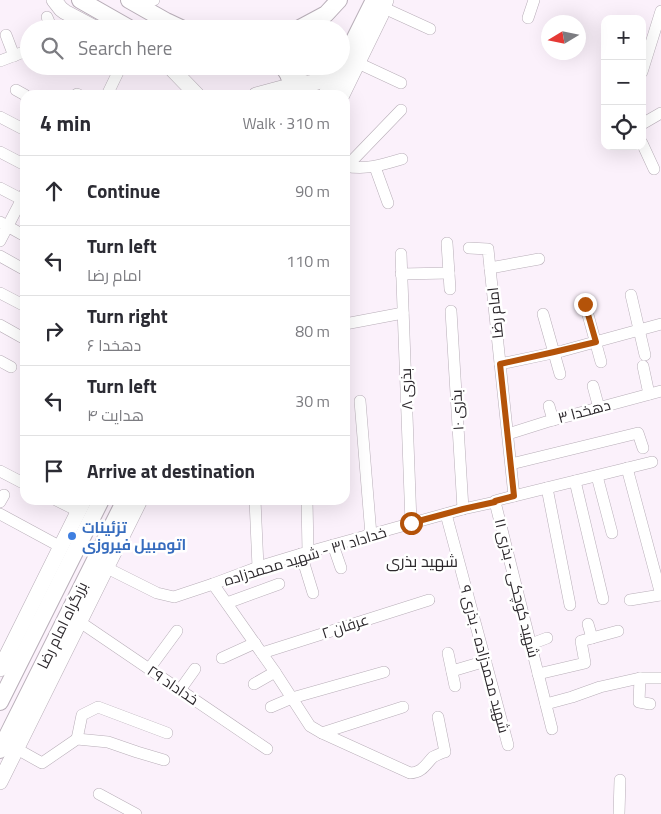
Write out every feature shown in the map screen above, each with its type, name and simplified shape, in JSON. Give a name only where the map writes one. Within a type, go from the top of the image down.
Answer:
[{"type":"highway","points":[[80,0],[115,20]]},
{"type":"highway","points":[[129,0],[164,20]]},
{"type":"highway","points":[[316,20],[326,14],[340,0]]},
{"type":"highway","points":[[350,54],[381,3]]},
{"type":"highway","points":[[286,75],[290,83],[289,90]]},
{"type":"highway","points":[[290,75],[302,83],[316,83],[331,75]]},
{"type":"highway","points":[[329,90],[338,75]]},
{"type":"highway","name":"بزرگراه امام رضا","points":[[0,702],[98,505]]},
{"type":"highway","name":"بزرگراه امام رضا","points":[[0,750],[45,659],[100,565],[123,505]]},
{"type":"main road","points":[[54,0],[61,9],[77,20]]},
{"type":"main road","points":[[178,75],[192,90]]},
{"type":"main road","points":[[342,90],[343,75]]},
{"type":"main road","points":[[272,90],[279,88],[285,90]]},
{"type":"main road","points":[[0,782],[80,622],[100,565],[137,505]]},
{"type":"main road","points":[[0,669],[81,506]]},
{"type":"main road","points":[[15,638],[49,604]]},
{"type":"main road","points":[[41,700],[45,659]]},
{"type":"street","points":[[528,18],[534,0]]},
{"type":"street","points":[[381,3],[430,29]]},
{"type":"street","points":[[646,60],[661,11]]},
{"type":"street","points":[[6,35],[14,56]]},
{"type":"street","points":[[0,61],[20,54]]},
{"type":"street","points":[[350,66],[401,83]]},
{"type":"street","points":[[110,90],[117,75]]},
{"type":"street","points":[[350,162],[401,110]]},
{"type":"street","points":[[646,122],[661,113]]},
{"type":"street","points":[[0,117],[20,127]]},
{"type":"street","points":[[645,150],[654,169]]},
{"type":"street","points":[[0,152],[20,162]]},
{"type":"street","points":[[350,167],[375,167],[402,159]]},
{"type":"street","points":[[375,167],[388,203]]},
{"type":"street","points":[[0,188],[20,196]]},
{"type":"street","points":[[0,240],[4,224],[20,203]]},
{"type":"street","points":[[4,224],[20,233]]},
{"type":"street","points":[[447,242],[450,289]]},
{"type":"street","name":"امام رضا","points":[[469,248],[488,249],[514,496]]},
{"type":"street","name":"بذری ۸","points":[[401,254],[411,523]]},
{"type":"street","points":[[0,256],[20,267]]},
{"type":"street","points":[[490,268],[539,259]]},
{"type":"street","points":[[401,274],[449,273]]},
{"type":"street","points":[[0,293],[20,303]]},
{"type":"street","points":[[631,296],[644,360],[655,392]]},
{"type":"street","points":[[585,304],[601,362]]},
{"type":"street","name":"بذری ۱۰","points":[[452,311],[463,509]]},
{"type":"street","points":[[350,323],[403,313]]},
{"type":"street","points":[[543,314],[560,374]]},
{"type":"street","points":[[500,364],[596,342],[661,324]]},
{"type":"street","points":[[0,325],[20,335]]},
{"type":"street","points":[[0,361],[11,367]]},
{"type":"street","points":[[593,386],[599,408]]},
{"type":"street","name":"دهخدا ۳","points":[[508,434],[655,392]]},
{"type":"street","points":[[360,401],[371,534]]},
{"type":"street","points":[[549,406],[553,420]]},
{"type":"street","points":[[511,464],[638,433],[643,448]]},
{"type":"street","name":"خداداد ۳۱ - شهید محمدزاده","points":[[100,565],[157,593],[174,597],[258,567],[371,534],[652,462]]},
{"type":"street","points":[[627,468],[661,595],[630,600]]},
{"type":"street","points":[[0,471],[20,481]]},
{"type":"street","points":[[597,476],[612,533]]},
{"type":"street","points":[[575,481],[603,599]]},
{"type":"street","points":[[547,488],[570,605]]},
{"type":"street","name":"شهید کوچکی - بذری ۱۱","points":[[495,502],[552,730]]},
{"type":"street","points":[[255,505],[258,567]]},
{"type":"street","points":[[307,505],[305,553],[313,594]]},
{"type":"street","points":[[0,514],[60,547]]},
{"type":"street","name":"شهید محمدزاده - بذری ۹","points":[[446,514],[508,745]]},
{"type":"street","points":[[333,545],[341,568]]},
{"type":"street","points":[[213,584],[275,672],[310,726],[410,773],[416,773],[435,756],[444,752],[438,716]]},
{"type":"street","points":[[227,603],[279,584]]},
{"type":"street","name":"عرفان ۲","points":[[262,653],[429,600]]},
{"type":"street","name":"خداداد ۲۹","points":[[80,622],[267,749]]},
{"type":"street","points":[[588,624],[592,638]]},
{"type":"street","points":[[149,669],[177,631]]},
{"type":"street","points":[[538,674],[584,663],[581,641],[618,631]]},
{"type":"street","points":[[530,644],[547,638]]},
{"type":"street","points":[[222,658],[255,643]]},
{"type":"street","points":[[448,653],[455,686]]},
{"type":"street","points":[[452,671],[486,661]]},
{"type":"street","points":[[180,690],[195,669]]},
{"type":"street","points":[[254,684],[275,672]]},
{"type":"street","points":[[271,707],[292,698],[384,672]]},
{"type":"street","points":[[546,704],[600,687],[640,678],[661,678]]},
{"type":"street","points":[[640,678],[639,702],[650,704]]},
{"type":"street","points":[[77,739],[82,715],[98,707],[166,733]]},
{"type":"street","points":[[322,733],[403,707]]},
{"type":"street","points":[[16,749],[42,763],[77,739],[108,742],[164,760]]},
{"type":"street","points":[[619,814],[620,780]]},
{"type":"street","points":[[99,794],[136,814]]},
{"type":"place","name":"تزئینات اتومبیل فیروزی","points":[[72,536]]},
{"type":"district","name":"شهید بذری","points":[[422,561]]},
{"type":"route","points":[[411,523],[514,496],[500,364],[596,342],[585,304]]}]
